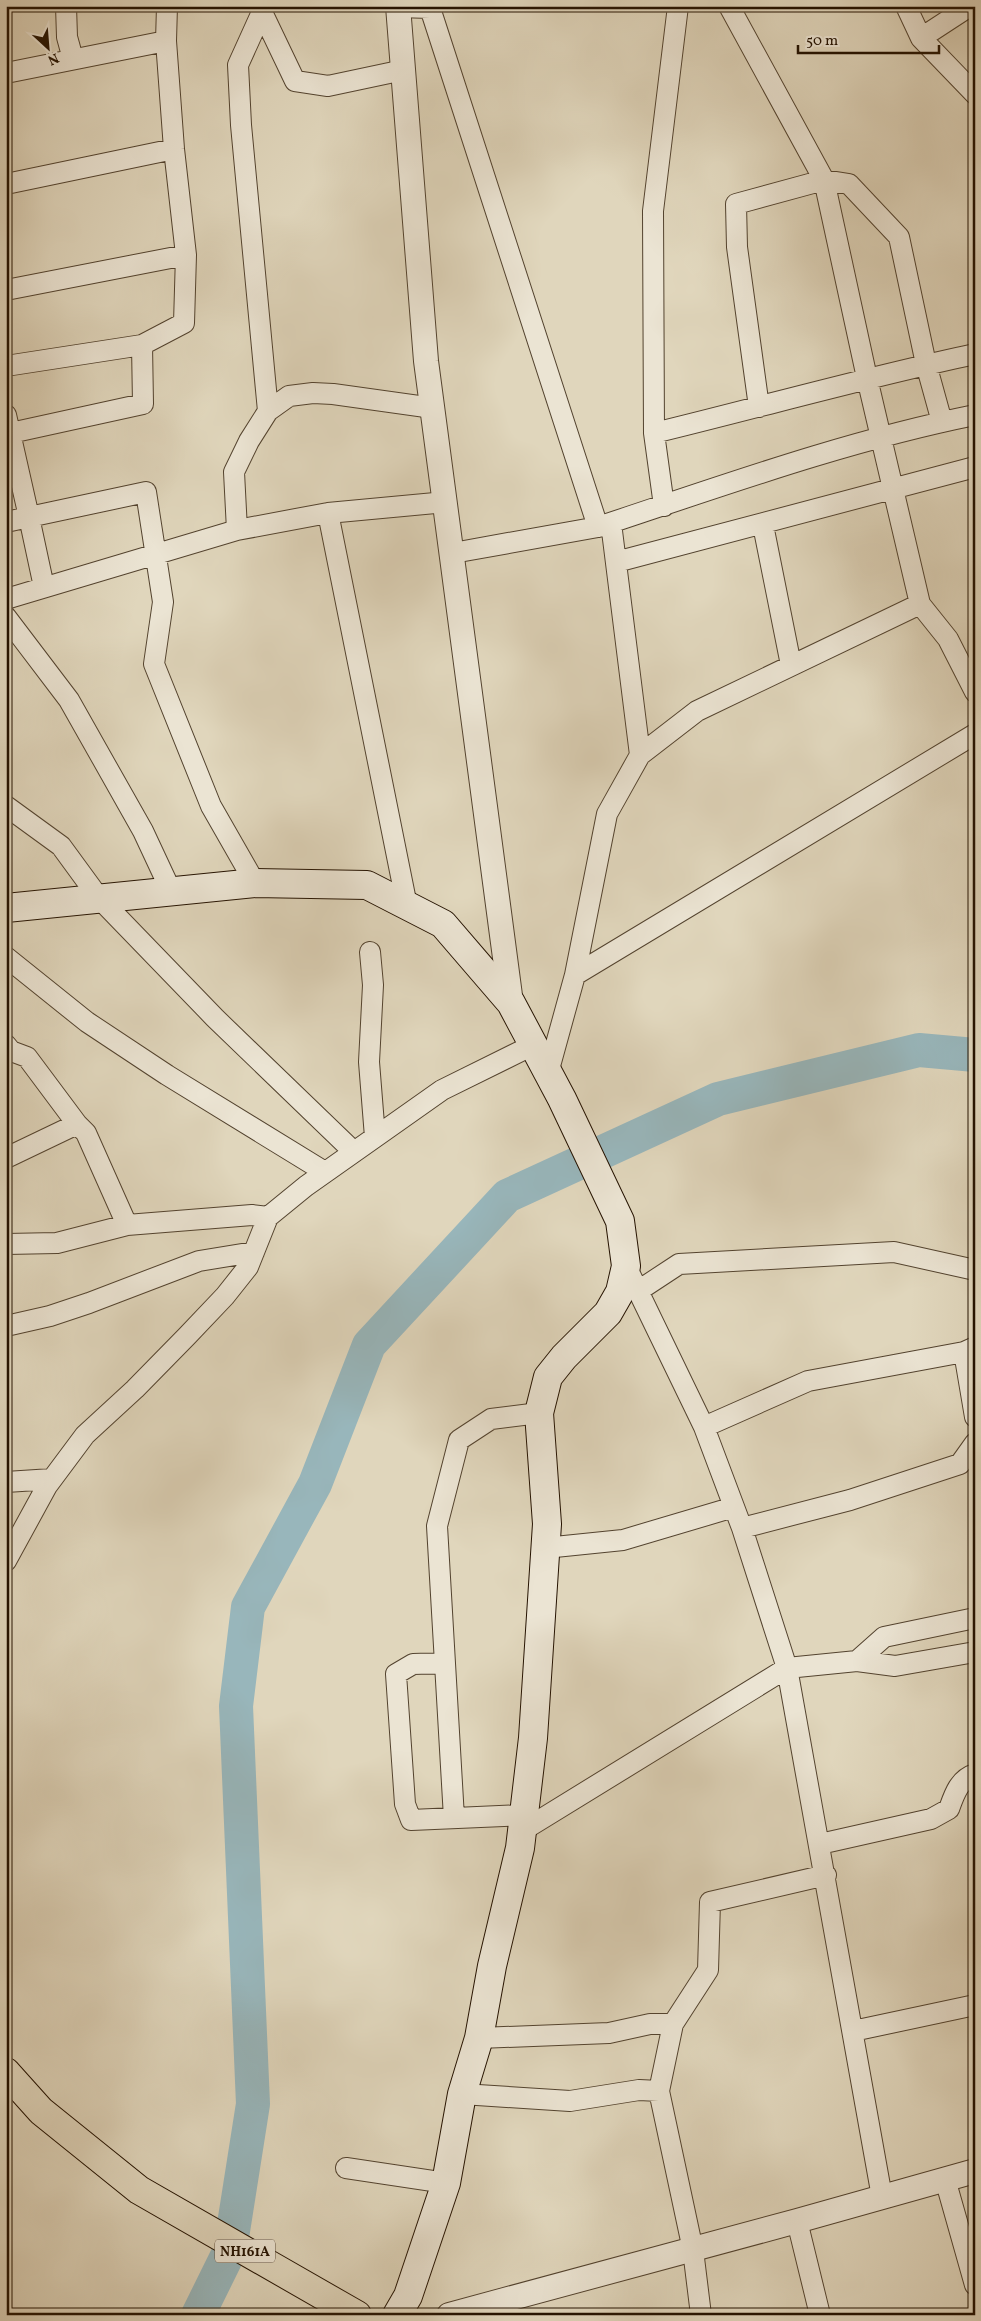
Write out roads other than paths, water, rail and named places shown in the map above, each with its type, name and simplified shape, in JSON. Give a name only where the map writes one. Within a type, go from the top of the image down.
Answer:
[{"type":"highway","name":"NH161A","points":[[6,2072],[41,2111],[140,2190],[354,2313]]},
{"type":"main road","points":[[6,908],[255,883],[367,885],[443,924],[511,1003],[562,1099],[616,1210],[622,1232],[626,1266],[620,1292],[608,1313],[564,1357],[548,1377],[539,1413],[547,1524],[533,1738],[520,1848],[492,1966],[479,2038],[462,2094],[446,2183],[408,2296],[397,2315]]},
{"type":"street","points":[[66,6],[67,36],[73,58]]},
{"type":"street","points":[[6,366],[142,345],[184,323],[186,255],[174,149],[166,41],[167,6]]},
{"type":"street","points":[[664,506],[654,433],[654,211],[678,6]]},
{"type":"street","points":[[729,6],[824,180],[892,489],[920,604],[948,639],[975,692]]},
{"type":"street","points":[[906,6],[920,38],[975,94]]},
{"type":"street","points":[[920,38],[970,6]]},
{"type":"street","points":[[511,1003],[453,553],[426,361],[398,7],[430,8],[616,562],[640,755]]},
{"type":"street","points":[[261,9],[295,81],[328,86],[394,72],[403,74]]},
{"type":"street","points":[[261,9],[238,65],[241,125],[268,411]]},
{"type":"street","points":[[6,73],[73,58],[166,41]]},
{"type":"street","points":[[6,184],[174,149]]},
{"type":"street","points":[[759,407],[737,247],[736,204],[824,180],[849,184],[899,237],[926,364],[942,422]]},
{"type":"street","points":[[6,290],[186,255]]},
{"type":"street","points":[[44,587],[8,427],[143,404],[142,345]]},
{"type":"street","points":[[654,433],[867,378],[975,354]]},
{"type":"street","points":[[237,530],[234,472],[249,441],[268,411],[289,396],[313,393],[333,394],[433,408]]},
{"type":"street","points":[[453,553],[604,525],[751,475],[881,438],[975,415]]},
{"type":"street","points":[[616,562],[763,525],[975,467]]},
{"type":"street","points":[[6,522],[146,492],[163,602],[154,664],[211,806],[255,883]]},
{"type":"street","points":[[6,599],[237,530],[328,513],[446,502]]},
{"type":"street","points":[[328,513],[407,906]]},
{"type":"street","points":[[763,525],[791,665]]},
{"type":"street","points":[[548,1073],[575,975],[607,814],[640,755],[697,711],[920,604]]},
{"type":"street","points":[[6,617],[69,700],[143,831],[171,891]]},
{"type":"street","points":[[575,975],[975,734]]},
{"type":"street","points":[[6,806],[61,846],[99,898],[215,1018],[354,1152]]},
{"type":"street","points":[[370,952],[373,985],[369,1062],[375,1137]]},
{"type":"street","points":[[6,957],[87,1022],[167,1075],[326,1172]]},
{"type":"street","points":[[6,1045],[11,1051],[27,1057],[77,1124],[86,1133],[127,1225]]},
{"type":"street","points":[[6,1561],[52,1479],[85,1435],[135,1389],[225,1296],[248,1267],[268,1218],[326,1172],[442,1090],[533,1045]]},
{"type":"street","points":[[6,1158],[77,1124]]},
{"type":"street","points":[[6,1244],[57,1243],[127,1225],[252,1215],[268,1218]]},
{"type":"street","points":[[6,1326],[50,1316],[89,1303],[199,1261],[254,1252]]},
{"type":"street","points":[[638,1291],[679,1264],[894,1252],[975,1270]]},
{"type":"street","points":[[626,1266],[704,1427],[742,1528],[787,1668],[826,1875],[882,2197]]},
{"type":"street","points":[[704,1427],[808,1381],[970,1350],[975,1417]]},
{"type":"street","points":[[454,1818],[437,1526],[459,1440],[491,1419],[539,1413]]},
{"type":"street","points":[[742,1528],[850,1500],[960,1464],[975,1443]]},
{"type":"street","points":[[6,1482],[52,1479]]},
{"type":"street","points":[[545,1548],[623,1540],[734,1507]]},
{"type":"street","points":[[857,1661],[884,1637],[975,1618]]},
{"type":"street","points":[[445,1663],[413,1664],[396,1674],[405,1804],[411,1820],[454,1818],[523,1823],[787,1668],[857,1661],[895,1666],[975,1652]]},
{"type":"street","points":[[820,1844],[931,1819],[949,1809],[956,1789],[969,1776],[975,1774]]},
{"type":"street","points":[[701,2315],[693,2250],[659,2090],[673,2024],[708,1970],[710,1902],[826,1875]]},
{"type":"street","points":[[853,2031],[975,2005]]},
{"type":"street","points":[[479,2038],[608,2033],[650,2024],[673,2024]]},
{"type":"street","points":[[462,2094],[570,2101],[639,2090],[659,2090]]},
{"type":"street","points":[[346,2168],[446,2183]]},
{"type":"street","points":[[449,2315],[693,2250],[975,2170]]},
{"type":"street","points":[[945,2179],[975,2285]]},
{"type":"street","points":[[797,2221],[820,2315]]},
{"type":"waterway","points":[[198,2315],[230,2250],[253,2104],[236,1706],[248,1607],[315,1484],[369,1345],[507,1196],[718,1099],[919,1050],[975,1055]]}]
